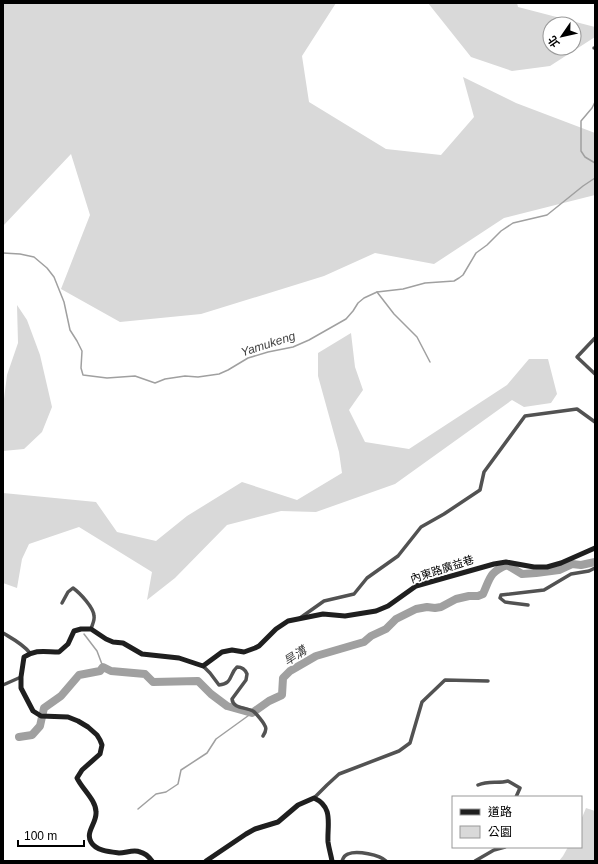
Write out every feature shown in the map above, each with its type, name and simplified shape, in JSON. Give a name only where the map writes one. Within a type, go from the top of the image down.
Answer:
[{"type":"street","points":[[595,338],[577,357],[595,374]]},
{"type":"street","name":"內東路廣益巷","points":[[298,619],[324,602],[354,594],[367,578],[398,556],[421,527],[444,514],[480,490],[484,472],[525,416],[577,409],[595,422]]},
{"type":"street","name":"內東路廣益巷","points":[[203,666],[222,652],[232,650],[244,652],[255,648],[276,629],[288,621],[323,614],[345,616],[376,611],[388,606],[416,586],[506,562],[534,567],[547,567],[561,563],[595,548]]},
{"type":"street","points":[[528,605],[505,602],[500,598],[501,595],[544,590],[571,574],[590,571],[595,568]]},
{"type":"street","points":[[62,603],[68,592],[73,588],[84,597],[94,617],[91,629]]},
{"type":"street","points":[[152,861],[140,852],[118,853],[100,850],[91,843],[90,832],[96,813],[94,804],[77,778],[82,770],[100,754],[102,745],[97,735],[78,721],[68,717],[41,716],[33,711],[21,688],[20,677],[24,657],[30,653],[40,651],[59,652],[68,644],[74,631],[91,629],[106,639],[113,642],[123,643],[142,654],[179,658],[203,666],[219,685],[225,684],[231,677],[234,669],[241,667],[244,668],[247,674],[246,680],[232,701],[238,706],[255,712],[265,726],[266,730],[263,736]]},
{"type":"street","points":[[3,633],[26,647],[30,653]]},
{"type":"street","points":[[3,686],[20,677]]},
{"type":"street","points":[[206,861],[246,834],[278,822],[298,805],[314,798],[339,774],[399,751],[410,743],[422,702],[445,680],[488,680]]},
{"type":"street","points":[[478,786],[482,783],[496,781],[502,783],[508,781],[520,788],[516,796]]},
{"type":"street","points":[[314,798],[322,803],[327,811],[328,843],[332,861]]},
{"type":"street","points":[[475,861],[494,848]]},
{"type":"street","points":[[342,861],[348,854],[361,852],[379,856],[386,861]]},
{"type":"green space","points":[[3,3],[336,3],[302,56],[309,102],[386,149],[441,155],[474,117],[463,77],[516,103],[595,133],[595,195],[504,218],[434,264],[375,253],[324,276],[201,314],[120,322],[61,289],[90,215],[71,154],[3,226]]},
{"type":"green space","points":[[428,3],[517,3],[518,7],[553,16],[542,16],[542,56],[566,56],[550,66],[512,71],[471,57]]},
{"type":"green space","points":[[582,24],[595,27],[595,37],[582,45]]},
{"type":"green space","points":[[17,305],[27,320],[40,355],[52,407],[42,432],[24,449],[3,451],[3,399],[7,375],[18,343]]},
{"type":"green space","points":[[351,333],[355,367],[363,390],[349,410],[365,442],[409,449],[507,385],[529,359],[548,359],[557,394],[551,403],[524,407],[512,400],[395,484],[316,512],[281,511],[227,525],[175,578],[147,600],[152,572],[79,527],[29,544],[22,559],[17,588],[3,583],[3,493],[96,502],[117,532],[156,541],[187,516],[242,482],[297,500],[342,473],[339,452],[318,376],[318,353]]},
{"type":"green space","points":[[586,808],[595,811],[595,861],[559,861],[567,848],[582,848],[582,818]]},
{"type":"waterway","name":"Yamukeng","points":[[595,102],[581,121],[581,151],[585,157],[595,163]]},
{"type":"waterway","name":"Yamukeng","points":[[3,253],[34,257],[47,268],[54,277],[64,302],[70,330],[82,351],[81,368],[83,375],[107,378],[135,376],[155,383],[165,379],[185,376],[198,377],[219,374],[248,358],[293,347],[309,340],[346,319],[358,303],[364,298],[377,292],[403,289],[425,283],[454,281],[463,275],[476,253],[487,245],[501,231],[513,223],[547,215],[595,178]]},
{"type":"waterway","points":[[377,292],[394,314],[417,337],[430,362]]},
{"type":"waterway","name":"旱溝","points":[[19,737],[32,735],[40,726],[44,708],[61,696],[79,675],[100,671],[103,667],[111,671],[145,674],[153,682],[198,681],[211,694],[227,706],[252,713],[269,701],[282,695],[283,678],[290,671],[316,656],[364,642],[371,636],[386,629],[396,619],[416,609],[441,607],[456,599],[483,594],[493,573],[507,565],[522,574],[559,570],[572,564],[581,565],[595,562]]},
{"type":"waterway","points":[[84,634],[97,651],[103,667]]},
{"type":"waterway","points":[[138,809],[156,794],[166,792],[178,784],[181,770],[207,753],[216,739],[252,713]]}]
